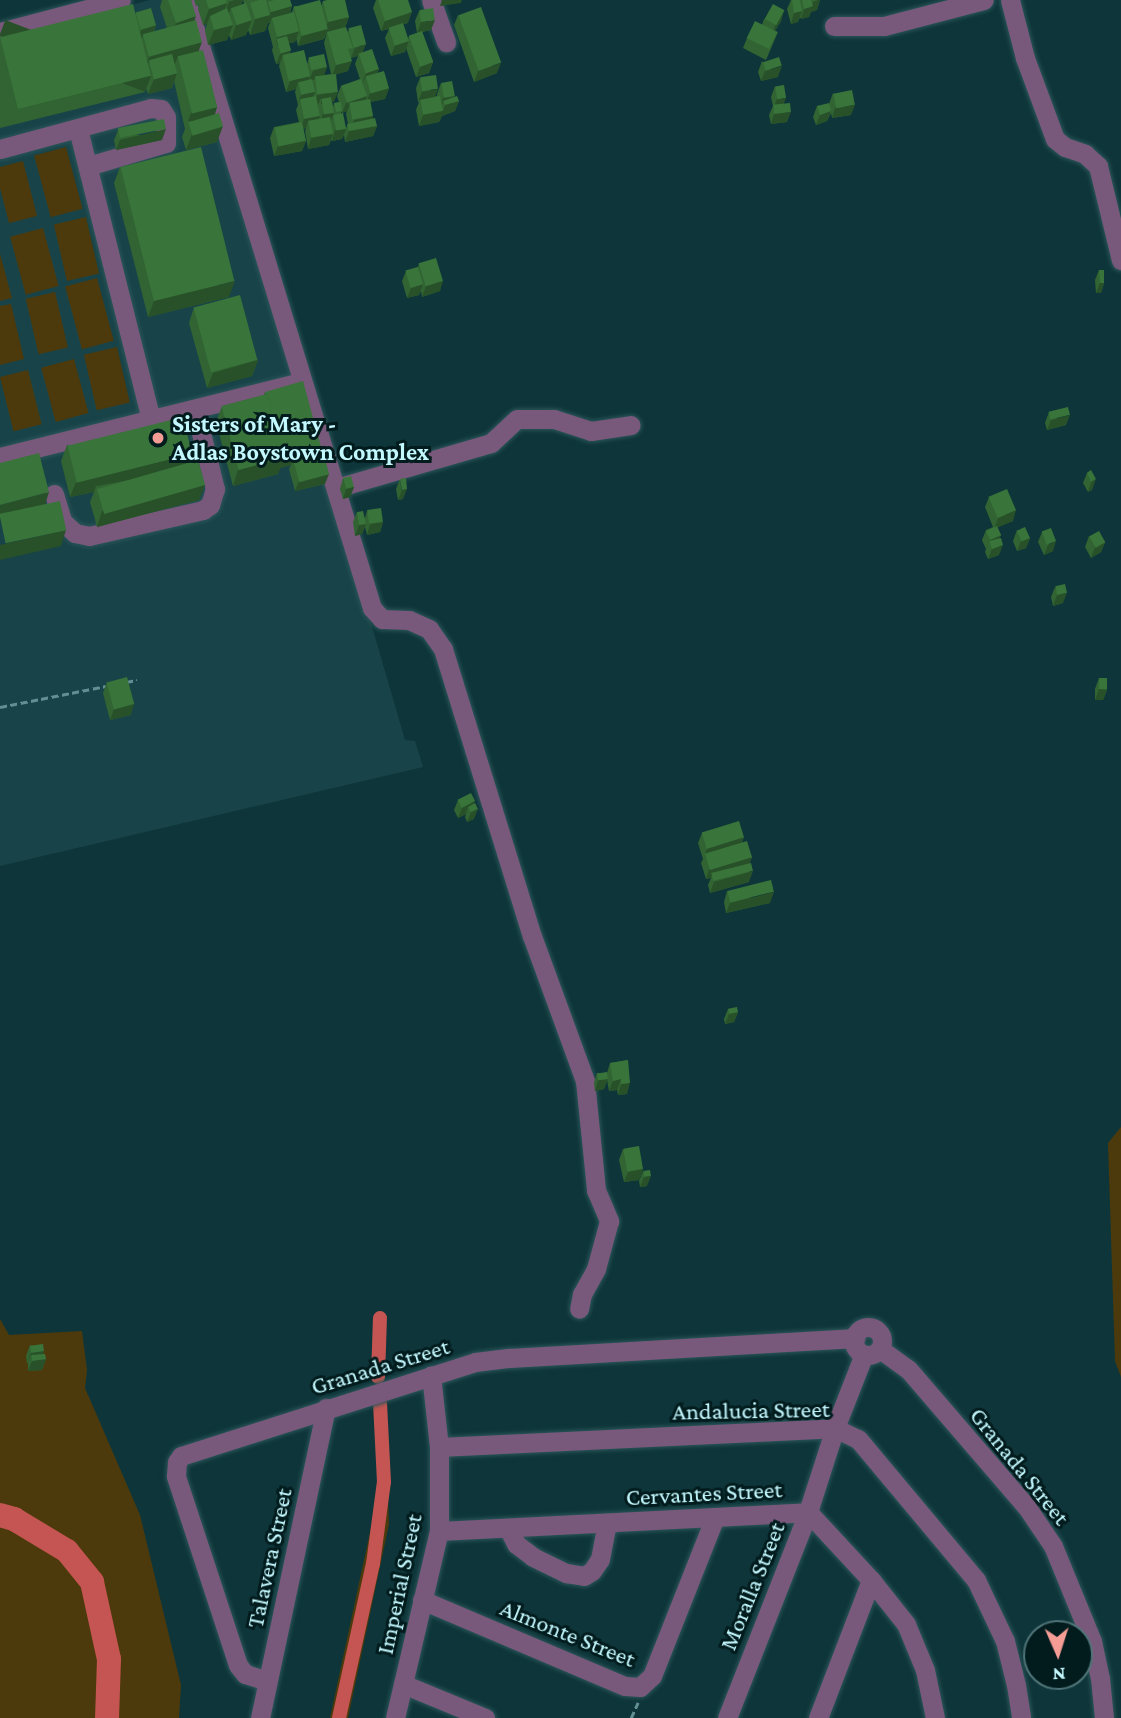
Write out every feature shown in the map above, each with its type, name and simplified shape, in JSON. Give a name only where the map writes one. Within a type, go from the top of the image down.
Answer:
[{"type":"street","points":[[0,33],[79,5],[121,0]]},
{"type":"street","points":[[186,0],[376,615],[382,619],[409,620],[422,625],[438,638],[443,649],[532,936],[586,1081],[596,1190],[609,1221],[596,1269],[582,1294],[579,1309]]},
{"type":"street","points":[[431,0],[446,42]]},
{"type":"street","points":[[834,26],[884,26],[984,0]]},
{"type":"street","points":[[1010,0],[1025,58],[1055,139],[1065,148],[1086,154],[1098,166],[1121,260]]},
{"type":"street","points":[[0,149],[151,108],[161,109],[166,117],[166,143],[88,166]]},
{"type":"street","points":[[78,129],[151,419]]},
{"type":"street","points":[[0,457],[300,382]]},
{"type":"street","points":[[54,494],[62,521],[75,533],[89,536],[203,510],[210,505],[215,489],[195,409]]},
{"type":"street","points":[[336,488],[491,443],[517,419],[554,418],[591,431],[631,425]]},
{"type":"street","name":"Granada Street","points":[[267,1681],[245,1674],[238,1665],[176,1476],[177,1462],[187,1452],[475,1362],[510,1357],[866,1347],[908,1369],[1026,1507],[1053,1546],[1092,1641],[1100,1678],[1104,1718]]},
{"type":"street","name":"Moralla Street","points":[[727,1718],[808,1512],[835,1428],[866,1347]]},
{"type":"street","name":"Imperial Street","points":[[395,1718],[439,1531],[439,1447],[431,1375]]},
{"type":"street","name":"Talavera Street","points":[[260,1718],[326,1408]]},
{"type":"street","name":"Andalucia Street","points":[[439,1447],[835,1428],[858,1439],[976,1580],[1005,1642],[1021,1718]]},
{"type":"street","name":"Cervantes Street","points":[[439,1531],[808,1512],[871,1580],[906,1624],[925,1670],[935,1718]]},
{"type":"street","name":"Almonte Street","points":[[422,1600],[625,1686],[640,1687],[652,1676],[715,1517]]},
{"type":"street","points":[[509,1528],[516,1544],[533,1557],[566,1573],[584,1576],[592,1571],[600,1559],[607,1523]]},
{"type":"street","points":[[817,1718],[871,1580]]},
{"type":"street","points":[[403,1684],[485,1718]]},
{"type":"path","points":[[123,682],[137,680]]},
{"type":"path","points":[[0,707],[109,685]]},
{"type":"shaded area","name":"Sisters of Mary - Adlas Boystown Complex","points":[[150,0],[182,0],[333,493],[405,740],[415,741],[423,767],[0,866],[0,41]]},
{"type":"shaded area","points":[[66,147],[83,209],[51,217],[34,156]]},
{"type":"shaded area","points":[[23,161],[37,216],[9,223],[0,188],[0,167]]},
{"type":"shaded area","points":[[86,217],[99,274],[67,281],[54,224]]},
{"type":"shaded area","points":[[43,228],[59,286],[26,295],[10,237]]},
{"type":"shaded area","points":[[0,254],[12,298],[0,301]]},
{"type":"shaded area","points":[[97,278],[114,341],[82,349],[65,287]]},
{"type":"shaded area","points":[[55,292],[68,348],[39,354],[26,299]]},
{"type":"shaded area","points":[[11,304],[24,359],[0,365],[0,306]]},
{"type":"shaded area","points":[[117,347],[130,403],[97,410],[84,355]]},
{"type":"shaded area","points":[[74,359],[88,413],[56,422],[41,368]]},
{"type":"shaded area","points":[[28,370],[42,424],[13,431],[0,377]]},
{"type":"shaded area","points":[[1121,1127],[1121,1377],[1115,1361],[1108,1143]]},
{"type":"shaded area","points":[[0,1319],[9,1335],[82,1331],[87,1370],[85,1388],[140,1515],[181,1685],[179,1718],[0,1718]]},
{"type":"shaded area","points":[[384,1401],[389,1524],[348,1718],[330,1718],[381,1481],[376,1404]]},
{"type":"building","points":[[168,0],[191,0],[196,16],[176,23]]},
{"type":"building","points":[[206,0],[226,0],[227,3],[209,9]]},
{"type":"building","points":[[266,0],[270,15],[255,19],[250,3]]},
{"type":"building","points":[[290,0],[292,6],[271,12],[268,2]]},
{"type":"building","points":[[320,0],[328,29],[302,36],[294,7]]},
{"type":"building","points":[[345,0],[349,17],[328,22],[323,1]]},
{"type":"building","points":[[378,0],[408,0],[412,12],[385,21]]},
{"type":"building","points":[[792,0],[800,0],[802,11],[794,13]]},
{"type":"building","points":[[802,0],[811,0],[813,6],[804,9]]},
{"type":"building","points":[[246,3],[252,20],[237,25],[231,8]]},
{"type":"building","points":[[133,4],[151,76],[18,109],[0,37]]},
{"type":"building","points":[[773,4],[784,10],[776,25],[765,19]]},
{"type":"building","points":[[481,7],[501,62],[479,71],[458,15]]},
{"type":"building","points":[[151,8],[156,25],[141,30],[136,12]]},
{"type":"building","points":[[227,8],[233,25],[214,30],[210,16]]},
{"type":"building","points":[[433,8],[435,20],[421,22],[419,10]]},
{"type":"building","points":[[294,12],[299,31],[277,37],[272,18]]},
{"type":"building","points":[[196,20],[202,42],[149,56],[143,34]]},
{"type":"building","points":[[755,21],[777,32],[769,49],[747,38]]},
{"type":"building","points":[[403,23],[409,41],[395,46],[389,28]]},
{"type":"building","points":[[361,25],[366,44],[354,48],[348,28]]},
{"type":"building","points":[[346,27],[353,48],[348,49],[352,61],[336,65],[327,32]]},
{"type":"building","points":[[422,31],[433,62],[420,67],[409,36]]},
{"type":"building","points":[[287,36],[291,50],[281,53],[276,39]]},
{"type":"building","points":[[372,49],[379,69],[366,73],[359,54]]},
{"type":"building","points":[[203,50],[217,107],[192,114],[178,56]]},
{"type":"building","points":[[304,50],[310,76],[289,81],[283,55]]},
{"type":"building","points":[[172,54],[177,73],[154,80],[149,60]]},
{"type":"building","points":[[324,54],[327,67],[311,70],[308,58]]},
{"type":"building","points":[[779,57],[782,66],[766,71],[763,62]]},
{"type":"building","points":[[384,71],[389,88],[371,94],[366,76]]},
{"type":"building","points":[[336,74],[338,92],[317,94],[315,76]]},
{"type":"building","points":[[436,75],[438,89],[422,91],[420,77]]},
{"type":"building","points":[[312,79],[315,92],[301,95],[298,82]]},
{"type":"building","points":[[361,79],[367,96],[347,103],[341,86]]},
{"type":"building","points":[[452,81],[455,96],[444,98],[441,83]]},
{"type":"building","points":[[784,85],[786,98],[777,99],[775,86]]},
{"type":"building","points":[[852,90],[855,105],[836,108],[833,94]]},
{"type":"building","points":[[316,96],[320,116],[304,119],[300,99]]},
{"type":"building","points":[[440,96],[443,111],[423,115],[420,100]]},
{"type":"building","points":[[457,96],[459,101],[445,105],[443,101]]},
{"type":"building","points":[[331,97],[334,113],[324,115],[321,99]]},
{"type":"building","points":[[370,99],[373,116],[352,119],[349,103]]},
{"type":"building","points":[[341,102],[342,111],[336,112],[334,103]]},
{"type":"building","points":[[790,103],[791,112],[774,114],[773,105]]},
{"type":"building","points":[[829,103],[831,111],[820,115],[817,106]]},
{"type":"building","points":[[219,113],[223,126],[192,136],[188,122]]},
{"type":"building","points":[[343,113],[346,129],[336,131],[333,115]]},
{"type":"building","points":[[330,117],[333,134],[311,138],[308,121]]},
{"type":"building","points":[[375,118],[377,126],[349,131],[347,124]]},
{"type":"building","points":[[164,119],[166,129],[120,138],[118,128]]},
{"type":"building","points":[[302,122],[306,141],[279,146],[275,128]]},
{"type":"building","points":[[201,147],[234,281],[154,301],[120,167]]},
{"type":"building","points":[[436,258],[443,281],[426,286],[419,263]]},
{"type":"building","points":[[418,267],[423,284],[410,288],[406,271]]},
{"type":"building","points":[[1099,270],[1104,270],[1104,283],[1100,283]]},
{"type":"building","points":[[240,295],[257,360],[211,372],[194,307]]},
{"type":"building","points":[[303,381],[321,447],[283,458],[265,392]]},
{"type":"building","points":[[267,394],[284,458],[239,470],[222,406]]},
{"type":"building","points":[[1068,407],[1070,415],[1051,420],[1049,412]]},
{"type":"building","points":[[183,417],[192,454],[77,483],[68,446]]},
{"type":"building","points":[[323,451],[329,474],[299,482],[293,459]]},
{"type":"building","points":[[39,453],[49,492],[0,505],[0,463]]},
{"type":"building","points":[[198,460],[205,485],[104,514],[97,489]]},
{"type":"building","points":[[1091,470],[1096,479],[1091,482],[1087,473]]},
{"type":"building","points":[[351,476],[354,487],[346,489],[343,478]]},
{"type":"building","points":[[406,478],[407,489],[402,490],[400,479]]},
{"type":"building","points":[[1007,489],[1016,510],[998,518],[989,497]]},
{"type":"building","points":[[60,501],[66,530],[6,543],[0,514]]},
{"type":"building","points":[[381,508],[383,522],[369,524],[367,510]]},
{"type":"building","points":[[363,511],[366,524],[359,525],[357,512]]},
{"type":"building","points":[[997,526],[1001,535],[990,540],[986,531]]},
{"type":"building","points":[[1025,527],[1030,538],[1022,542],[1017,531]]},
{"type":"building","points":[[1051,528],[1056,541],[1047,545],[1042,532]]},
{"type":"building","points":[[1099,531],[1105,542],[1096,548],[1089,536]]},
{"type":"building","points":[[1001,538],[1003,545],[992,549],[989,541]]},
{"type":"building","points":[[1065,584],[1067,593],[1057,595],[1055,586]]},
{"type":"building","points":[[127,677],[134,704],[114,709],[107,682]]},
{"type":"building","points":[[1099,678],[1107,678],[1107,689],[1099,689]]},
{"type":"building","points":[[471,793],[475,801],[462,808],[458,800]]},
{"type":"building","points":[[475,803],[478,809],[471,812],[468,807]]},
{"type":"building","points":[[739,821],[744,837],[707,849],[702,832]]},
{"type":"building","points":[[747,841],[752,857],[710,870],[705,854]]},
{"type":"building","points":[[751,863],[753,871],[713,881],[711,873]]},
{"type":"building","points":[[771,880],[774,892],[730,903],[727,891]]},
{"type":"building","points":[[737,1007],[738,1012],[729,1014],[728,1009]]},
{"type":"building","points":[[628,1060],[630,1083],[621,1084],[621,1079],[613,1081],[610,1063]]},
{"type":"building","points":[[607,1072],[608,1079],[598,1080],[597,1073]]},
{"type":"building","points":[[639,1146],[643,1169],[627,1171],[623,1149]]},
{"type":"building","points":[[650,1170],[651,1176],[644,1177],[643,1171]]},
{"type":"building","points":[[43,1344],[44,1351],[31,1353],[30,1346]]},
{"type":"building","points":[[45,1354],[46,1359],[32,1361],[31,1355]]},
{"type":"waterway","points":[[378,1377],[380,1318]]},
{"type":"waterway","points":[[339,1718],[373,1564],[384,1482],[380,1403]]},
{"type":"waterway","points":[[0,1515],[14,1519],[67,1551],[92,1582],[109,1659],[107,1718]]},
{"type":"place","name":"Sisters of Mary - Adlas Boystown Complex","points":[[158,438]]}]
